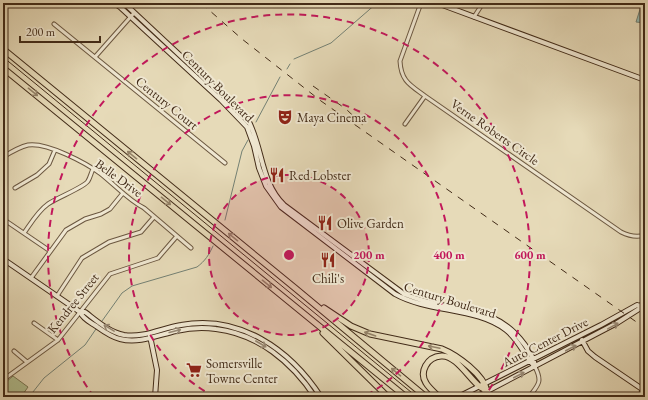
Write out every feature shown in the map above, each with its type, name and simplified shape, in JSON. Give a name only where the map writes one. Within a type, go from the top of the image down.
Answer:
[{"type":"highway","points":[[3,49],[426,397]]},
{"type":"highway","points":[[3,68],[406,397]]},
{"type":"highway","points":[[295,288],[351,326],[370,334],[451,352],[485,383],[487,391]]},
{"type":"highway","points":[[296,308],[388,397]]},
{"type":"highway","points":[[439,397],[427,385],[423,373],[427,362],[435,356],[445,356],[453,360],[479,386],[487,391]]},
{"type":"main road","name":"Century Boulevard","points":[[114,3],[133,15],[247,118],[256,138],[267,180],[275,195],[284,205],[404,294],[418,299],[478,312],[498,319],[516,333],[535,367]]},
{"type":"main road","name":"Century Boulevard","points":[[124,3],[133,15]]},
{"type":"main road","points":[[437,3],[645,80]]},
{"type":"main road","points":[[3,259],[80,312],[82,316],[101,330],[118,338],[134,340],[150,335],[200,328],[225,330],[242,335],[262,344],[281,358],[297,374],[315,397]]},
{"type":"main road","name":"Auto Center Drive","points":[[476,397],[628,317],[645,302]]},
{"type":"main road","name":"Auto Center Drive","points":[[458,397],[616,318],[637,305],[640,306]]},
{"type":"main road","points":[[150,335],[155,331],[180,325],[202,323],[220,324],[245,331],[266,341],[287,357],[308,379],[321,397]]},
{"type":"main road","points":[[150,335],[157,370],[155,397]]},
{"type":"main road","points":[[580,336],[588,351],[644,390]]},
{"type":"street","name":"Verne Roberts Circle","points":[[421,3],[400,61],[400,72],[404,79],[425,96],[621,232],[628,236],[637,237],[645,235]]},
{"type":"street","points":[[474,17],[483,3]]},
{"type":"street","points":[[95,57],[133,15]]},
{"type":"street","name":"Century Court","points":[[54,24],[226,164]]},
{"type":"street","points":[[405,124],[425,96]]},
{"type":"street","name":"Belle Drive","points":[[3,156],[27,145],[44,146],[72,158],[99,173],[135,203],[144,208],[191,248]]},
{"type":"street","points":[[15,188],[37,175],[49,164],[55,150]]},
{"type":"street","points":[[24,233],[38,213],[48,204],[88,182],[93,170]]},
{"type":"street","points":[[31,278],[66,230],[85,219],[101,214],[110,209],[123,193]]},
{"type":"street","points":[[56,296],[82,258],[109,242],[141,232],[154,217]]},
{"type":"street","points":[[3,219],[50,251]]},
{"type":"street","name":"Kendree Street","points":[[3,374],[7,377],[58,340],[110,274],[158,258],[177,236]]},
{"type":"street","points":[[34,323],[58,340]]},
{"type":"street","points":[[14,352],[28,362]]},
{"type":"street","points":[[529,397],[539,382],[539,375],[535,367]]},
{"type":"street","points":[[638,397],[644,390]]},
{"type":"green space","points":[[13,376],[28,387],[21,397],[3,397],[3,380],[6,382]]},
{"type":"water","points":[[642,3],[645,3],[645,23],[636,22]]},
{"type":"waterway","points":[[294,59],[331,43],[377,3]]},
{"type":"waterway","points":[[287,69],[290,64]]},
{"type":"waterway","points":[[256,122],[280,77]]},
{"type":"waterway","points":[[225,220],[242,151],[248,140]]},
{"type":"waterway","points":[[102,321],[122,293],[132,286],[197,267],[206,258],[213,246]]},
{"type":"waterway","points":[[29,397],[44,378],[85,345],[96,329]]},
{"type":"tram line","points":[[3,57],[417,397]]},
{"type":"railway","points":[[201,3],[242,39],[321,101],[645,328]]},
{"type":"railway","points":[[313,86],[346,109],[366,128]]},
{"type":"place","name":"Maya Cinema","points":[[285,117]]},
{"type":"place","name":"Red Lobster","points":[[277,175]]},
{"type":"place","name":"Olive Garden","points":[[325,223]]},
{"type":"place","name":"Chili's","points":[[328,260]]},
{"type":"place","name":"Somersville Towne Center","points":[[194,370]]}]
